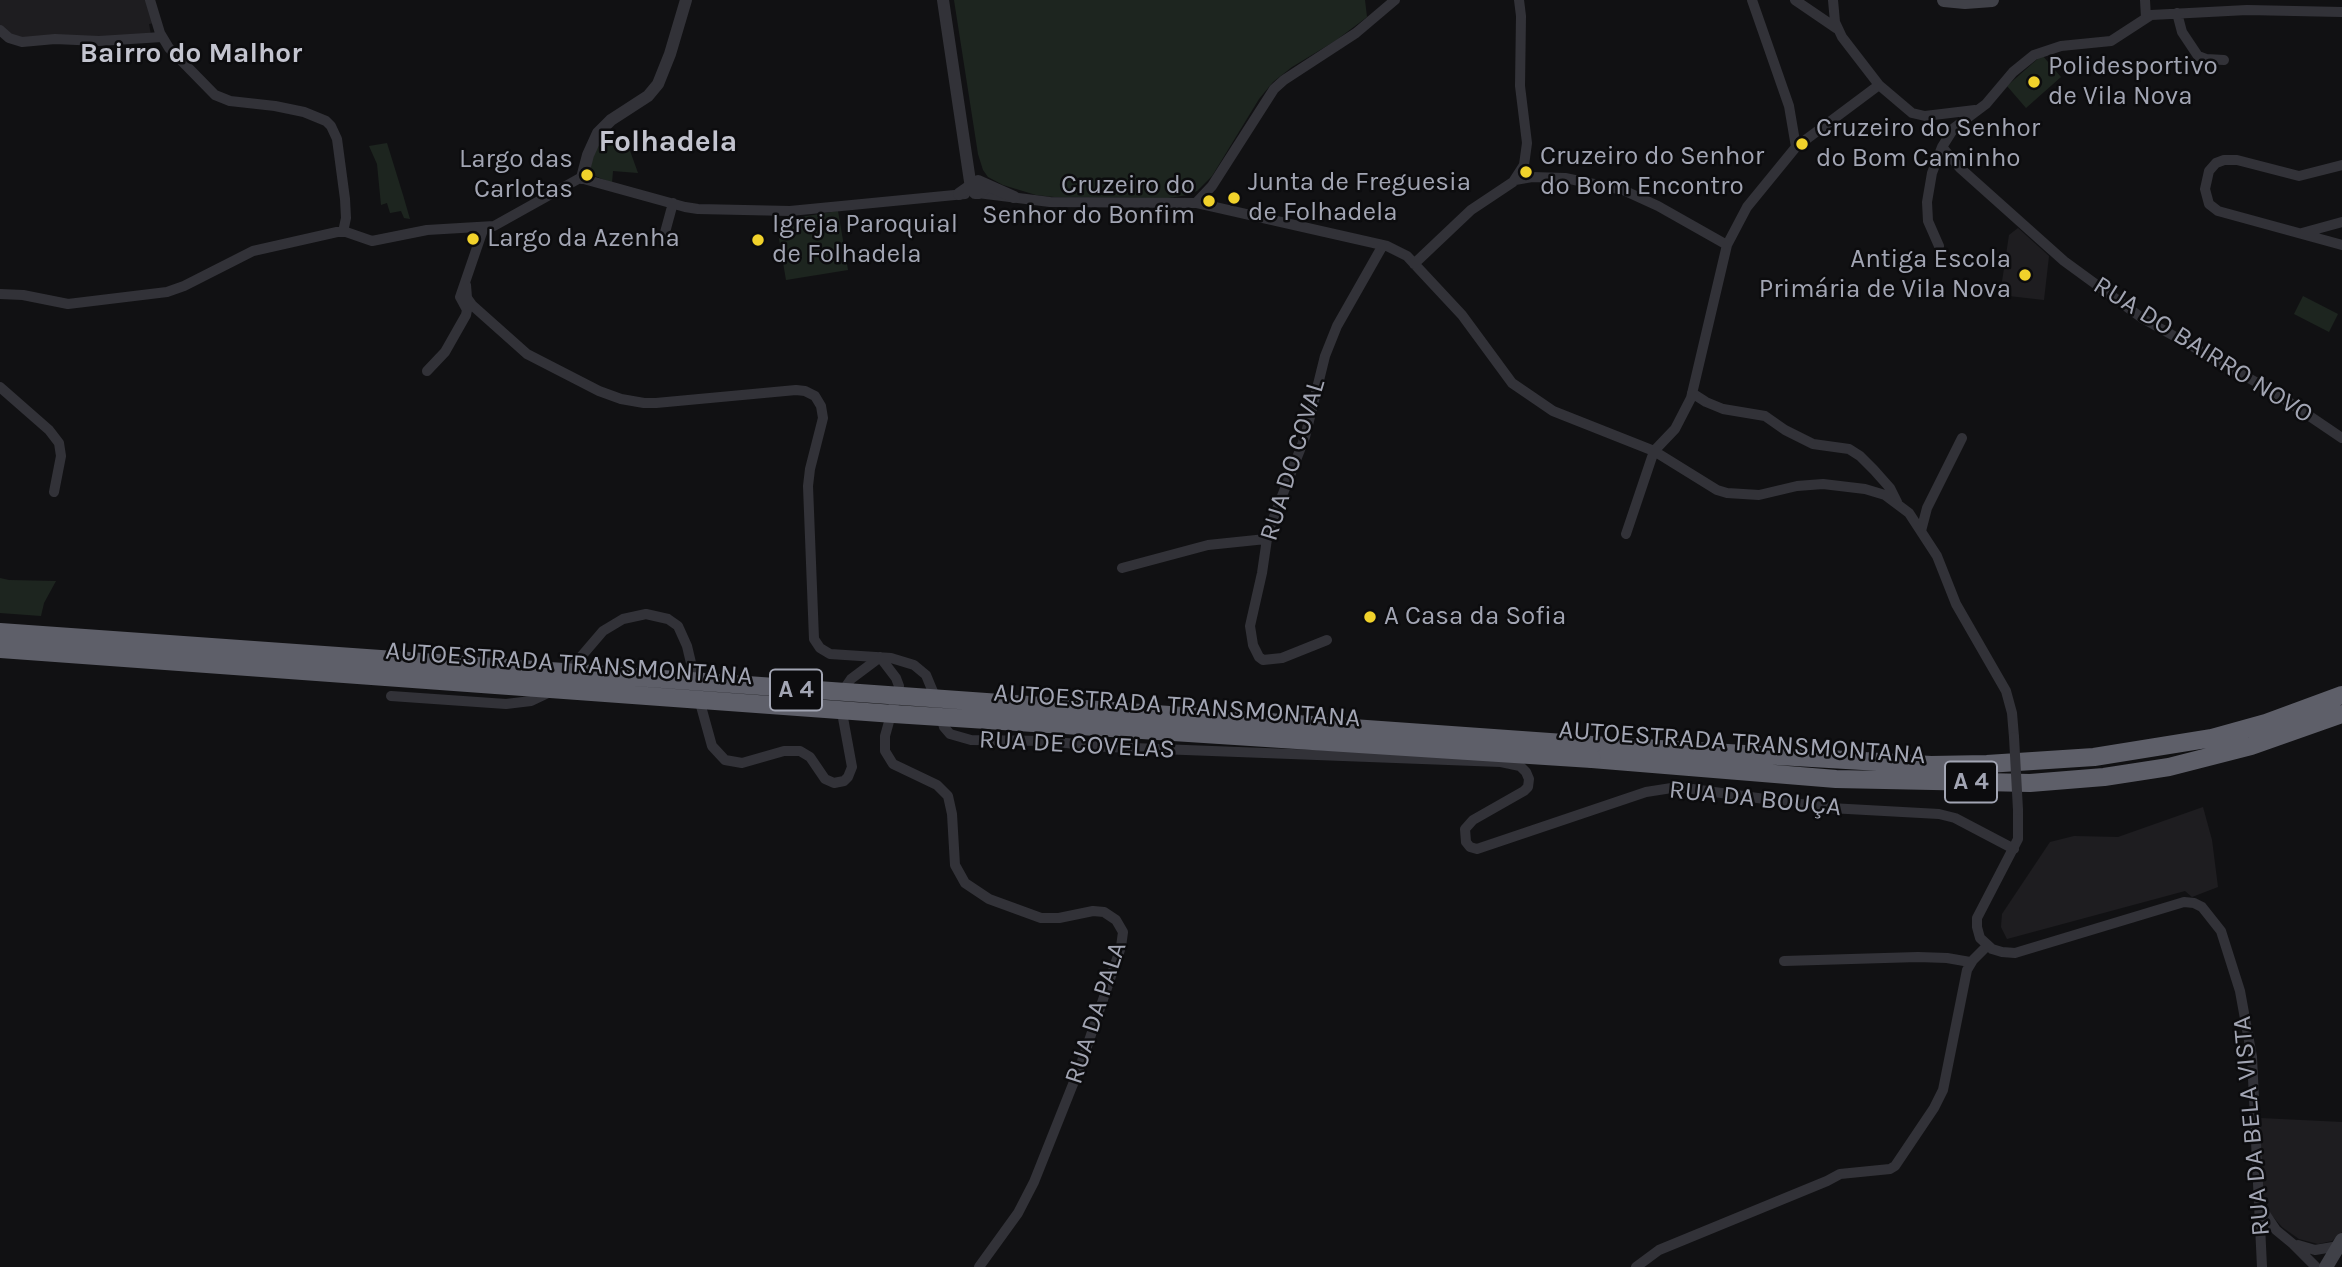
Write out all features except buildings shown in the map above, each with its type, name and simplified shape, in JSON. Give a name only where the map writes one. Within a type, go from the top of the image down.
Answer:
[{"type":"highway","name":"AUTOESTRADA TRANSMONTANA","points":[[0,632],[1592,752],[1836,779],[2030,783],[2104,777],[2169,767],[2250,746],[2342,714]]},
{"type":"highway","name":"AUTOESTRADA TRANSMONTANA","points":[[0,649],[894,714],[1592,752],[1931,765],[2094,757],[2213,738],[2266,723],[2342,695]]},
{"type":"main road","points":[[1944,0],[1992,0]]},
{"type":"main road","points":[[2326,1267],[2340,1243]]},
{"type":"street","points":[[150,0],[162,37],[169,48],[219,98],[289,108],[326,121],[331,126],[337,139],[346,211],[343,232]]},
{"type":"street","points":[[582,178],[598,133],[611,120],[648,96],[658,84],[686,0]]},
{"type":"street","points":[[943,0],[970,170],[977,189]]},
{"type":"street","points":[[1196,203],[1212,186],[1274,89],[1347,39],[1395,0]]},
{"type":"street","points":[[1414,264],[1471,210],[1516,180],[1522,170],[1527,156],[1527,139],[1520,86],[1521,16],[1518,0]]},
{"type":"street","points":[[1752,0],[1789,106],[1796,147]]},
{"type":"street","points":[[1795,0],[1836,28],[1879,85],[1912,113],[1920,116],[1976,110]]},
{"type":"street","points":[[1833,0],[1836,28]]},
{"type":"street","points":[[2145,0],[2146,18]]},
{"type":"street","points":[[2291,0],[2297,10]]},
{"type":"street","points":[[1939,246],[1928,221],[1927,202],[1942,147],[1954,128],[1986,104],[2012,72],[2035,55],[2061,46],[2111,41],[2146,18],[2177,13],[2297,10],[2342,12]]},
{"type":"street","points":[[2177,13],[2182,32],[2198,56],[2206,60],[2224,60]]},
{"type":"street","points":[[0,30],[9,38],[22,42],[162,37]]},
{"type":"street","points":[[1626,534],[1654,451],[1675,429],[1692,393],[1727,245],[1752,198],[1796,147],[1879,85]]},
{"type":"street","name":"RUA DO BAIRRO NOVO","points":[[1942,147],[1960,168],[2064,261],[2131,310],[2277,394],[2342,438]]},
{"type":"street","points":[[1527,156],[1533,168],[1545,177]]},
{"type":"street","points":[[2342,165],[2299,176],[2228,159],[2216,163],[2209,171],[2205,184],[2205,193],[2214,209],[2342,244]]},
{"type":"street","points":[[1516,180],[1545,177],[1577,179],[1623,190],[1658,206],[1727,245]]},
{"type":"street","points":[[0,294],[16,294],[68,304],[167,292],[261,248],[343,232],[372,241],[427,230],[498,224],[566,184],[582,178],[694,208],[741,210],[790,211],[959,194],[977,189],[1050,202],[1196,203],[1383,245],[1402,253],[1466,320],[1499,368],[1519,389],[1569,419],[1654,451],[1717,490],[1727,494],[1759,495],[1797,486],[1823,484],[1865,489],[1897,502],[1909,513],[1937,556],[1956,604],[2003,684],[2010,704],[2014,737],[2019,835],[1977,918],[1977,932],[1987,946],[1970,962],[1966,972],[1943,1090],[1895,1166],[1889,1169],[1840,1174],[1659,1250],[1636,1267]]},
{"type":"street","points":[[664,236],[673,203]]},
{"type":"street","points":[[2298,234],[2342,222]]},
{"type":"street","points":[[427,371],[445,352],[466,317],[467,310],[460,297],[484,227]]},
{"type":"street","name":"RUA DO COVAL","points":[[1327,640],[1266,661],[1259,657],[1250,637],[1250,626],[1262,573],[1266,540],[1307,431],[1327,350],[1337,326],[1383,245]]},
{"type":"street","name":"RUA DE COVELAS","points":[[466,285],[467,298],[472,306],[527,354],[599,391],[621,399],[656,403],[787,391],[810,393],[821,406],[823,418],[808,486],[814,639],[820,648],[830,654],[903,660],[923,671],[932,686],[946,731],[954,736],[965,739],[1046,741],[1114,748],[1501,762]]},
{"type":"street","points":[[0,387],[49,430],[59,443],[61,456],[54,492]]},
{"type":"street","points":[[1692,393],[1723,409],[1765,416],[1813,444],[1849,449],[1874,470],[1890,488],[1897,502]]},
{"type":"street","points":[[1921,531],[1927,508],[1962,438]]},
{"type":"street","points":[[1122,568],[1203,546],[1266,540]]},
{"type":"street","points":[[391,696],[506,704],[531,701],[549,692],[560,682],[583,651],[603,631],[634,615],[657,615],[678,626],[683,634],[704,723],[712,746],[719,756],[733,763],[742,763],[784,751],[800,751],[810,757],[825,779],[834,783],[848,777],[852,767],[841,711],[842,692],[851,679],[880,657]]},
{"type":"street","name":"RUA DA PALA","points":[[880,657],[899,686],[885,736],[885,751],[893,764],[937,785],[948,796],[952,814],[955,866],[965,883],[989,899],[1037,917],[1051,919],[1089,911],[1104,912],[1116,920],[1123,932],[1121,947],[1083,1059],[1034,1182],[1021,1208],[979,1267]]},
{"type":"street","name":"RUA DA BOUÇA","points":[[1501,762],[1522,768],[1527,774],[1529,784],[1522,794],[1467,826],[1464,839],[1474,848],[1485,847],[1646,792],[1678,787],[1830,808],[1945,815],[2014,849]]},
{"type":"street","name":"RUA DA BELA VISTA","points":[[1987,946],[2002,952],[2015,953],[2174,904],[2189,902],[2202,907],[2215,921],[2224,938],[2247,1024],[2254,1083],[2262,1267]]},
{"type":"street","points":[[1784,961],[1918,957],[1970,962]]},
{"type":"street","points":[[2260,1205],[2270,1223],[2316,1267]]},
{"type":"street","points":[[2294,1244],[2315,1250],[2340,1243]]},
{"type":"shaded area","points":[[0,0],[147,0],[154,23],[149,24],[151,35],[94,40],[16,37],[0,28]]},
{"type":"shaded area","points":[[954,0],[1365,0],[1367,17],[1273,82],[1259,99],[1212,176],[1197,191],[1168,198],[1054,197],[1036,195],[1003,185],[988,177],[983,170],[978,154]]},
{"type":"shaded area","name":"Polidesportivo de Vila Nova","points":[[2042,55],[2061,77],[2026,108],[2007,86]]},
{"type":"shaded area","points":[[609,130],[617,152],[629,148],[638,173],[613,171],[612,183],[595,176],[589,167],[601,137]]},
{"type":"shaded area","points":[[387,143],[410,219],[404,218],[401,211],[390,213],[387,203],[381,205],[377,164],[369,146]]},
{"type":"shaded area","points":[[838,211],[848,270],[786,280],[776,221]]},
{"type":"shaded area","name":"Antiga Escola Primária de Vila Nova","points":[[2018,228],[2049,256],[2044,300],[2000,295],[2009,235]]},
{"type":"shaded area","points":[[2303,296],[2338,314],[2329,332],[2294,314]]},
{"type":"shaded area","points":[[0,578],[56,581],[44,603],[41,616],[0,613]]},
{"type":"shaded area","points":[[2203,807],[2212,840],[2218,887],[2192,897],[2185,891],[2007,939],[2001,927],[2002,914],[2050,842],[2074,836],[2118,837]]},
{"type":"shaded area","points":[[2260,1118],[2342,1122],[2342,1232],[2332,1241],[2318,1244],[2299,1239],[2282,1227],[2269,1212],[2263,1192]]},
{"type":"place","name":"Polidesportivo de Vila Nova","points":[[2034,82]]},
{"type":"place","name":"Cruzeiro do Senhor do Bom Caminho","points":[[1802,144]]},
{"type":"place","name":"Cruzeiro do Senhor do Bom Encontro","points":[[1526,172]]},
{"type":"place","name":"Largo das Carlotas","points":[[587,175]]},
{"type":"place","name":"Junta de Freguesia de Folhadela","points":[[1234,198]]},
{"type":"place","name":"Cruzeiro do Senhor do Bonfim","points":[[1209,201]]},
{"type":"place","name":"Largo da Azenha","points":[[473,239]]},
{"type":"place","name":"Igreja Paroquial de Folhadela","points":[[758,240]]},
{"type":"place","name":"Antiga Escola Primária de Vila Nova","points":[[2025,275]]},
{"type":"place","name":"A Casa da Sofia","points":[[1370,617]]},
{"type":"district","name":"Bairro do Malhor","points":[[191,54]]},
{"type":"district","name":"Folhadela","points":[[668,142]]}]
